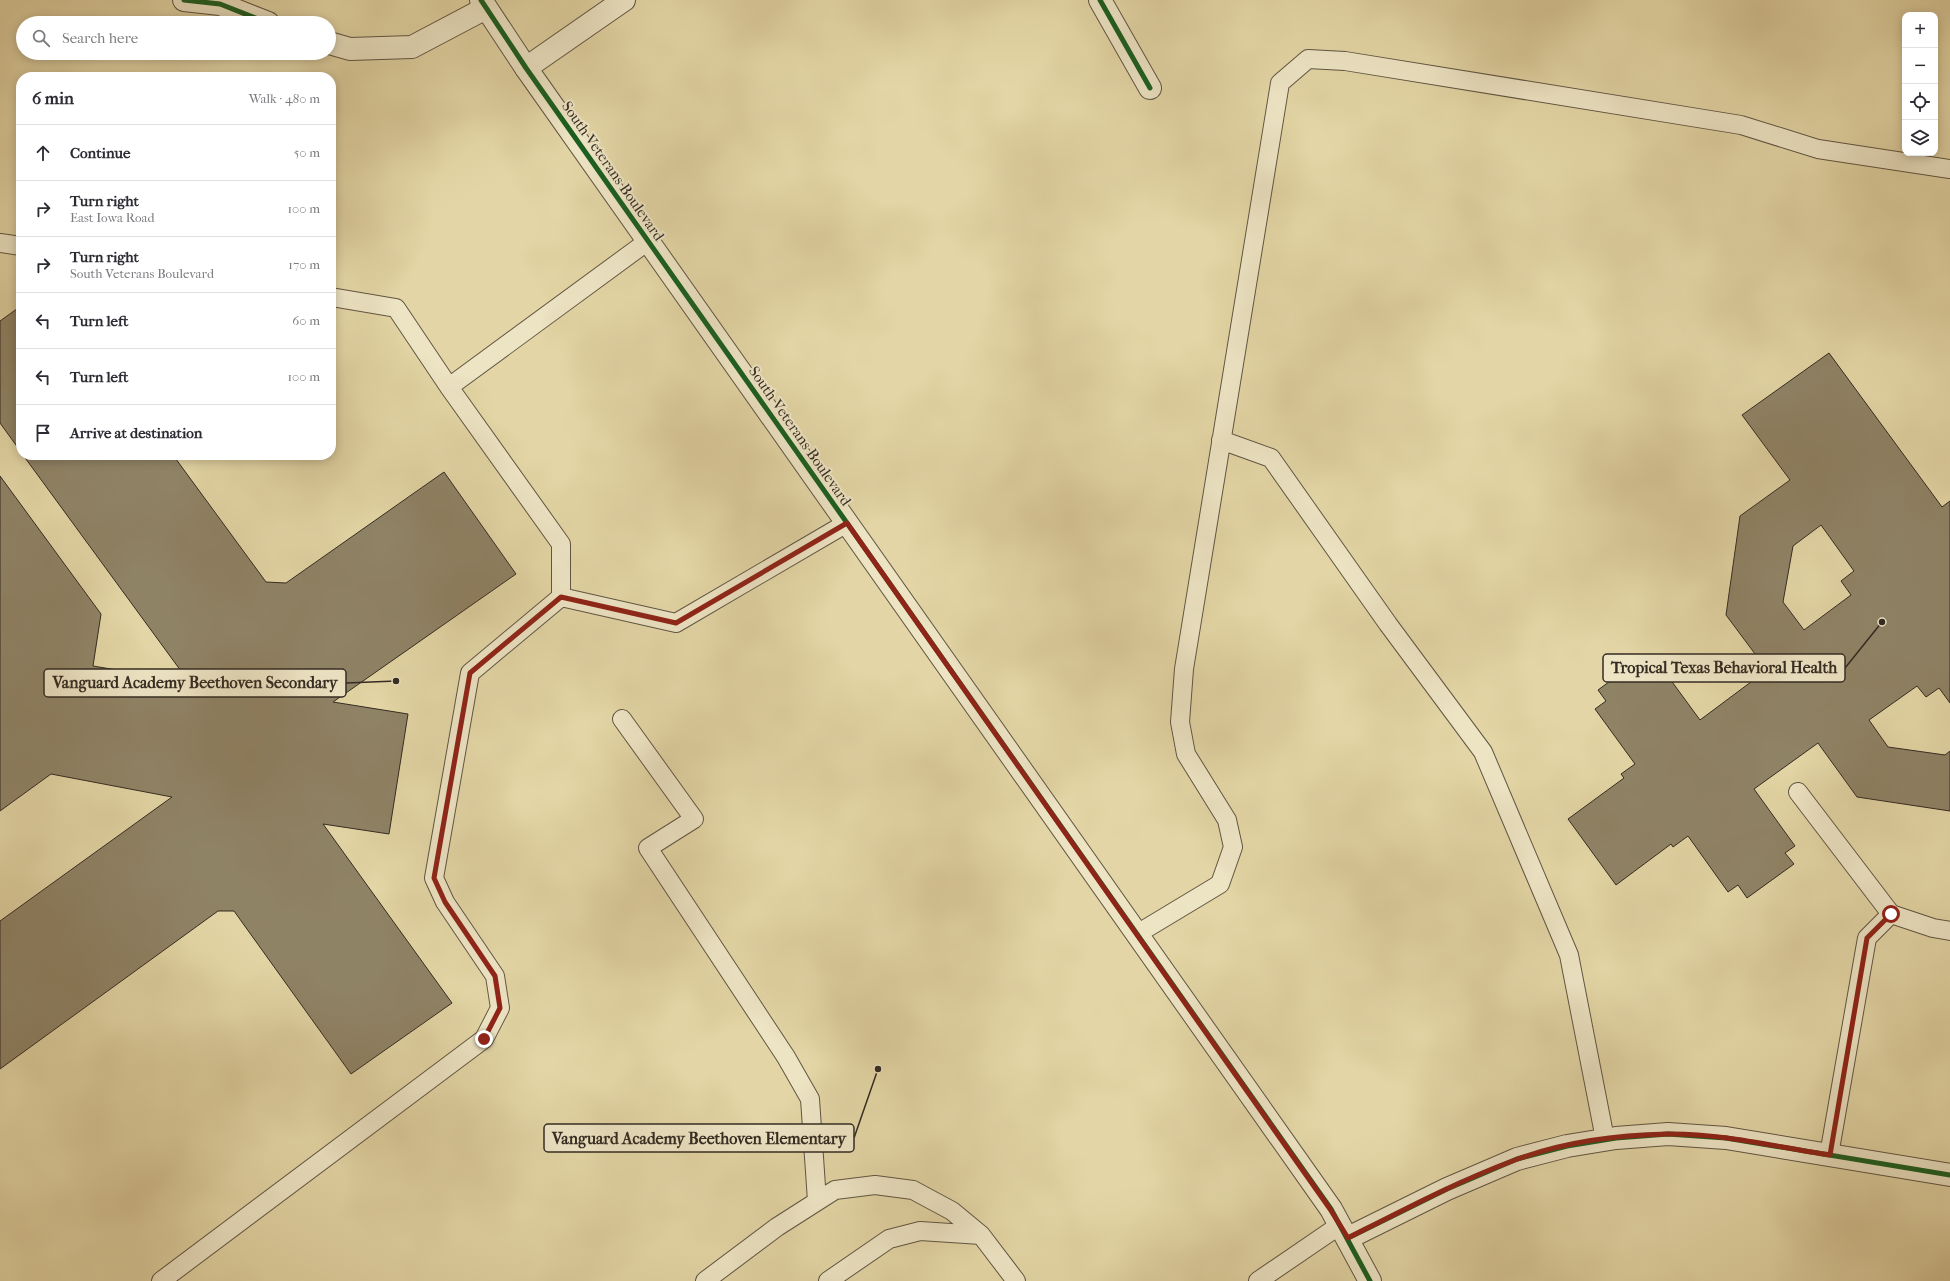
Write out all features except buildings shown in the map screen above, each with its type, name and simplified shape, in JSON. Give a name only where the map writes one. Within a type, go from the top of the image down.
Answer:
[{"type":"street","points":[[184,0],[220,4],[250,16]]},
{"type":"street","points":[[526,68],[624,0]]},
{"type":"street","points":[[1100,0],[1150,88]]},
{"type":"street","points":[[336,45],[350,49],[412,47],[484,4]]},
{"type":"street","name":"South Veterans Boulevard","points":[[484,4],[526,68],[1330,1209],[1370,1281]]},
{"type":"street","points":[[1344,1232],[1516,1159],[1567,1146],[1605,1139],[1668,1134],[1726,1138],[1950,1175]]},
{"type":"lane","points":[[1137,934],[1220,884],[1233,847],[1227,820],[1186,754],[1180,722],[1184,669],[1280,83],[1308,59],[1344,60],[1741,126],[1818,149],[1950,169]]},
{"type":"lane","points":[[449,387],[648,241]]},
{"type":"lane","points":[[0,243],[16,245]]},
{"type":"lane","points":[[336,298],[396,308],[449,387],[561,544],[561,597]]},
{"type":"lane","points":[[1221,440],[1271,458],[1388,624],[1483,752],[1569,955],[1605,1139]]},
{"type":"lane","points":[[561,597],[676,623],[847,523]]},
{"type":"lane","points":[[160,1281],[484,1039],[500,1008],[495,976],[445,902],[434,878],[435,871],[470,673],[561,597]]},
{"type":"lane","points":[[622,719],[694,819],[648,848],[786,1057],[810,1099],[817,1201]]},
{"type":"lane","points":[[1798,792],[1891,914],[1933,928],[1950,931]]},
{"type":"lane","points":[[1830,1155],[1867,938],[1891,914]]},
{"type":"lane","points":[[705,1281],[777,1227],[835,1190],[875,1185],[914,1190],[952,1211],[981,1235],[1016,1281]]},
{"type":"lane","points":[[828,1281],[889,1239],[920,1231],[981,1235]]},
{"type":"lane","points":[[1258,1281],[1344,1232]]},
{"type":"cycle path","points":[[184,0],[220,4],[250,16]]},
{"type":"cycle path","points":[[481,0],[526,68],[1331,1209],[1370,1281]]},
{"type":"cycle path","points":[[1100,0],[1150,88]]},
{"type":"cycle path","points":[[1348,1238],[1447,1189],[1517,1159],[1567,1146],[1616,1138],[1668,1134],[1726,1138],[1950,1175]]},
{"type":"place","name":"Tropical Texas Behavioral Health","points":[[1882,622]]},
{"type":"place","name":"Vanguard Academy Beethoven Secondary","points":[[396,681]]},
{"type":"place","name":"Vanguard Academy Beethoven Elementary","points":[[878,1069]]},
{"type":"route","points":[[484,1039],[500,1008],[495,976],[445,902],[434,878],[470,673],[561,597],[676,623],[847,523],[1330,1209],[1348,1238],[1447,1189],[1516,1159],[1567,1146],[1616,1138],[1668,1134],[1726,1138],[1830,1155],[1867,938],[1891,914]]}]
